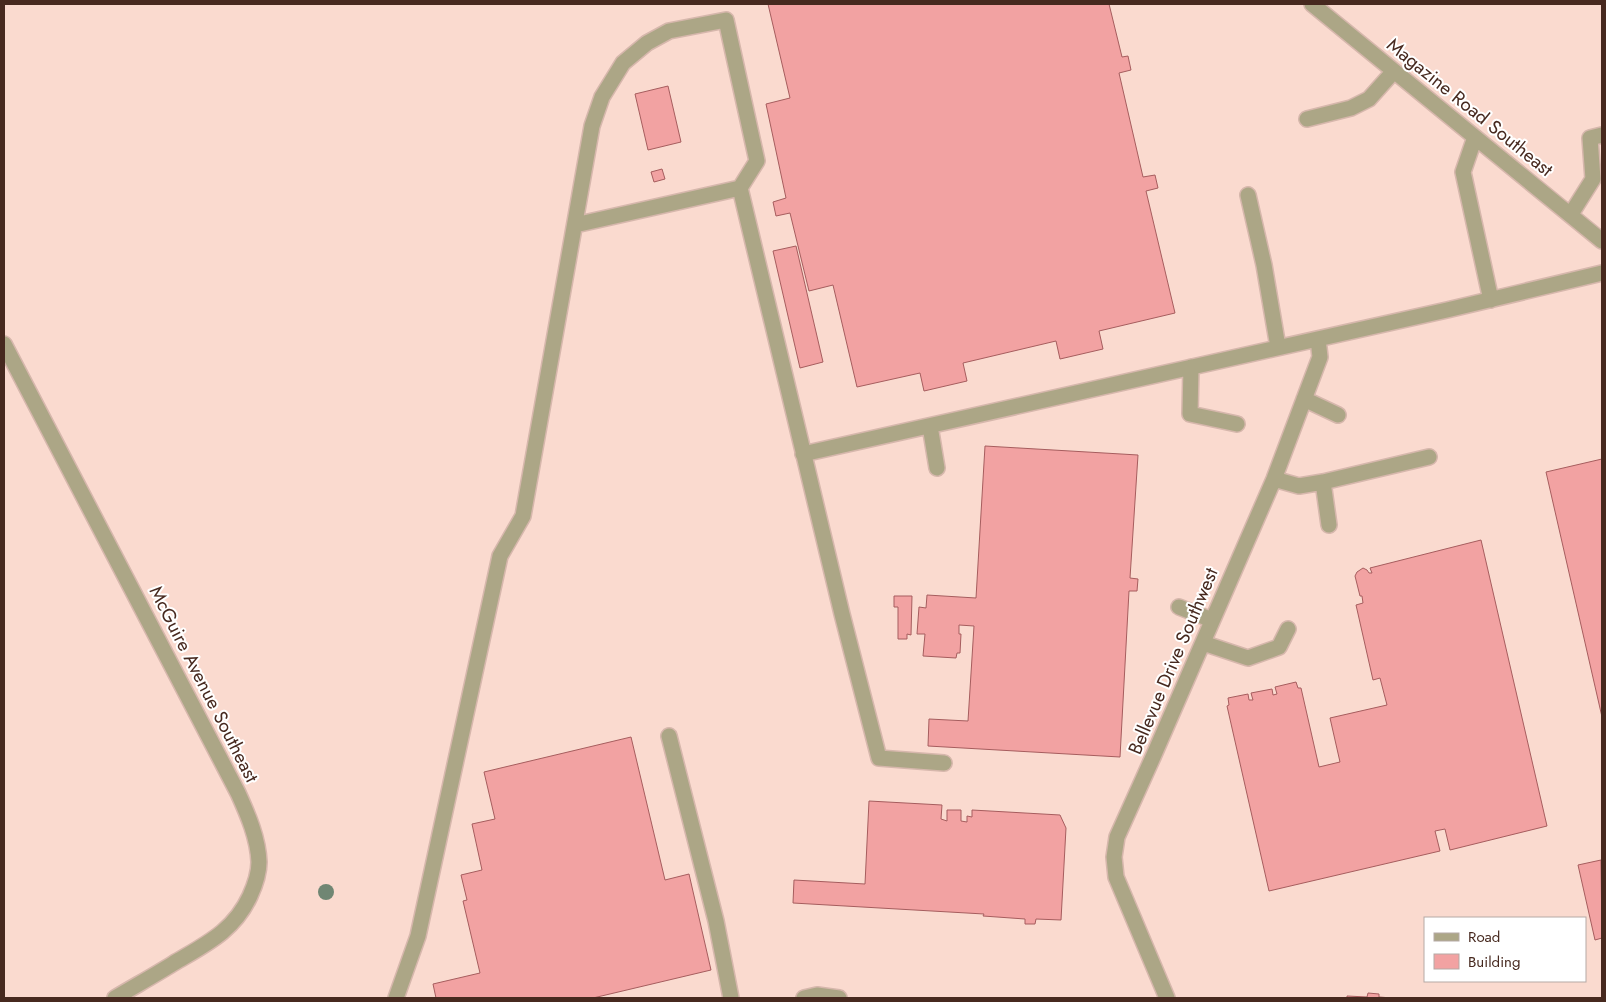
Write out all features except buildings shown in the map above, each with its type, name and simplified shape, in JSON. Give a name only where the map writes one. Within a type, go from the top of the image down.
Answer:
[{"type":"street","name":"Magazine Road Southeast","points":[[1312,4],[1602,241]]},
{"type":"street","points":[[396,998],[418,936],[500,556],[523,516],[592,126],[602,97],[623,63],[647,43],[669,31],[726,20],[757,161],[740,188],[575,225]]},
{"type":"street","points":[[1307,119],[1351,108],[1369,99],[1394,71]]},
{"type":"street","points":[[1571,214],[1593,179],[1590,138],[1602,135]]},
{"type":"street","points":[[1475,137],[1463,172],[1491,300]]},
{"type":"street","points":[[740,188],[842,614],[879,758],[944,763]]},
{"type":"street","points":[[1248,195],[1264,265],[1278,347]]},
{"type":"street","points":[[803,454],[1602,274]]},
{"type":"street","name":"Bellevue Drive Southwest","points":[[1167,998],[1116,877],[1114,857],[1117,837],[1274,479],[1320,356],[1318,339]]},
{"type":"street","name":"McGuire Avenue Southeast","points":[[4,344],[10,374],[238,793],[251,822],[257,846],[259,864],[255,885],[246,906],[232,925],[213,940],[115,998]]},
{"type":"street","points":[[1191,367],[1190,414],[1237,424]]},
{"type":"street","points":[[1304,399],[1338,415]]},
{"type":"street","points":[[930,426],[937,468]]},
{"type":"street","points":[[1274,479],[1299,486],[1429,457]]},
{"type":"street","points":[[1323,482],[1329,525]]},
{"type":"street","points":[[1178,607],[1212,620]]},
{"type":"street","points":[[1202,643],[1248,658],[1279,647],[1288,629]]},
{"type":"street","points":[[669,736],[716,921],[731,998]]},
{"type":"street","points":[[804,998],[817,995],[839,998]]}]
